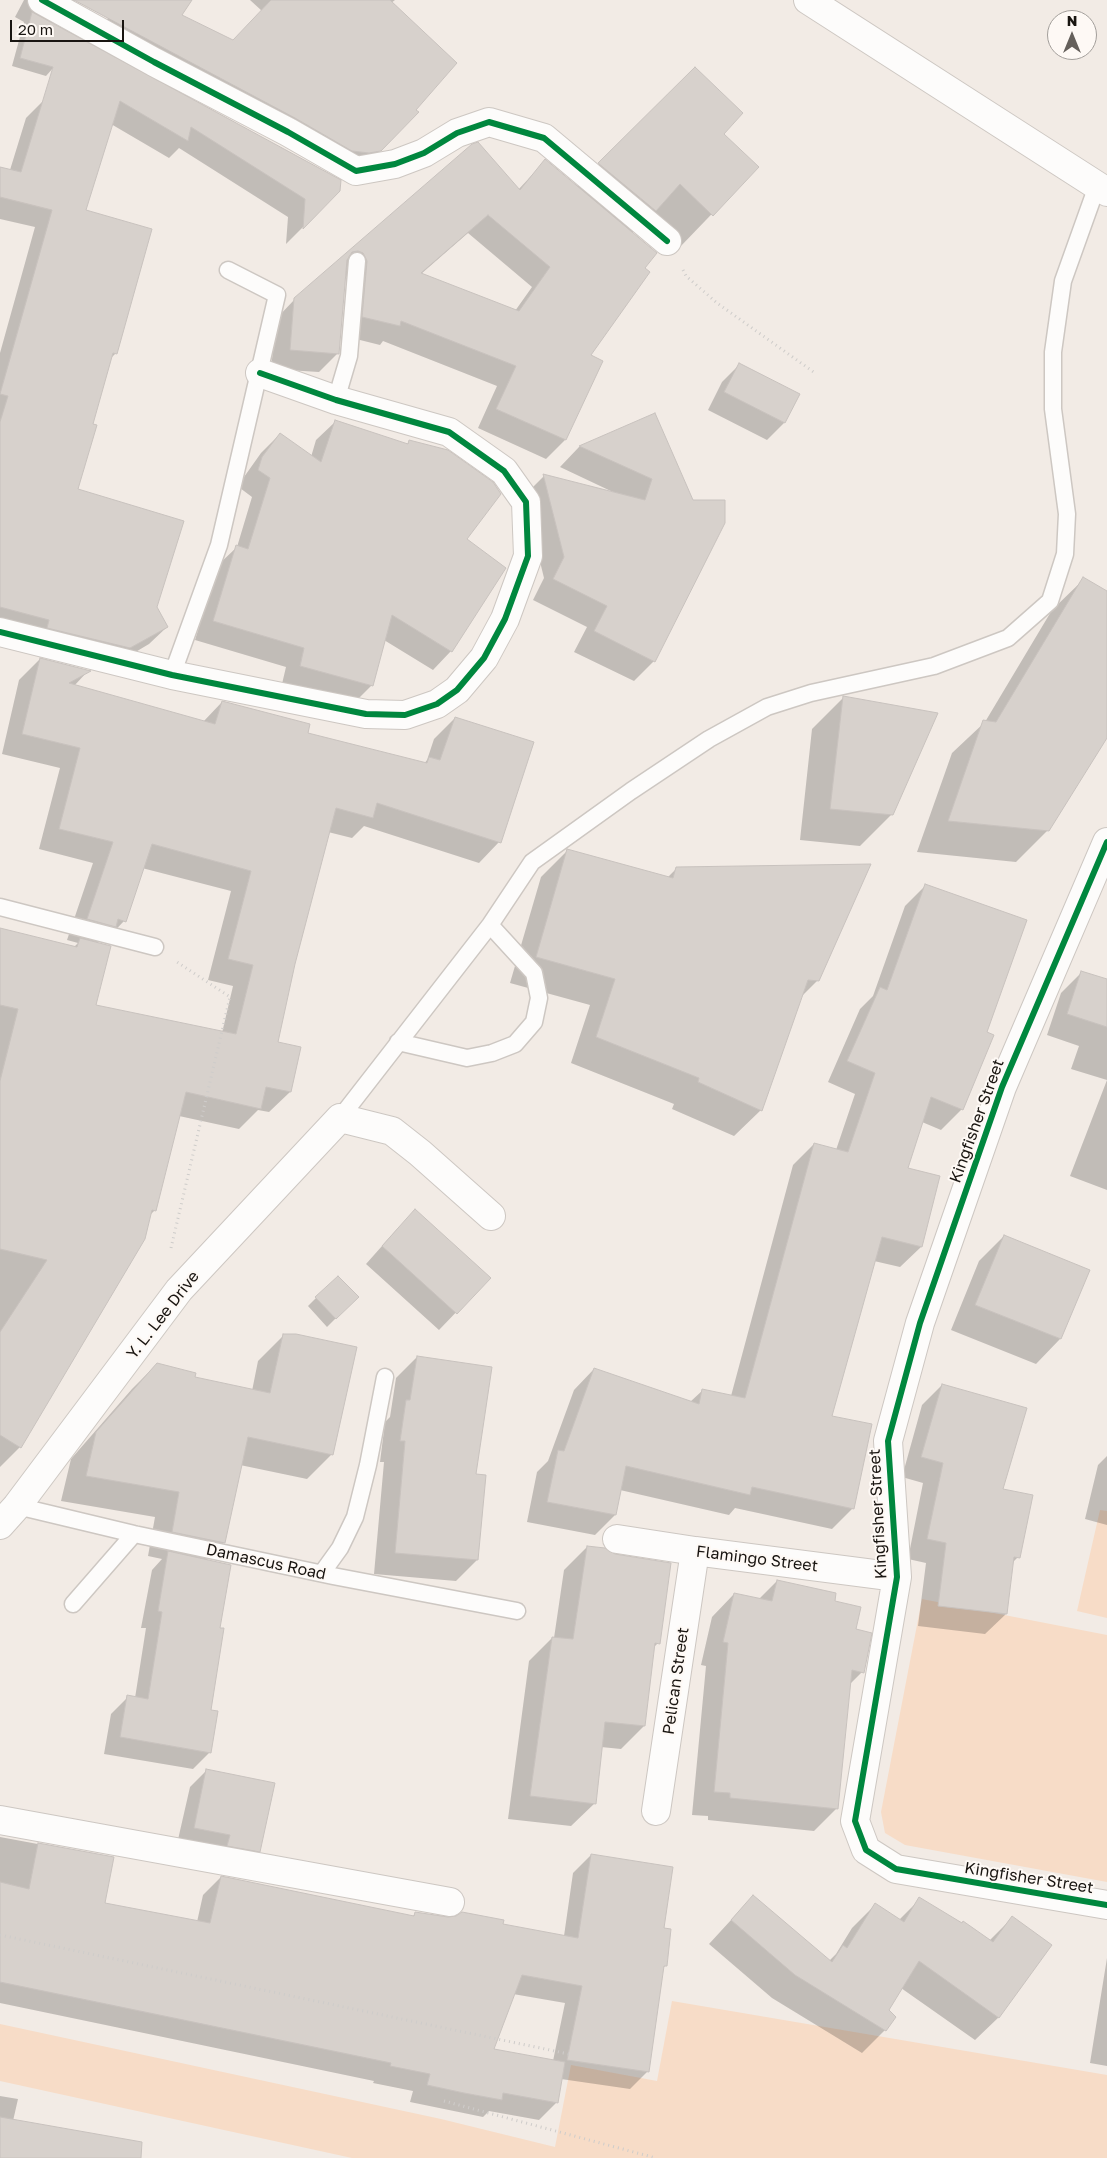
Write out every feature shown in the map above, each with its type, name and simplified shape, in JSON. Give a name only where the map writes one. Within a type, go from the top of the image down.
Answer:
[{"type":"street","points":[[42,0],[154,62],[288,132],[356,171],[395,164],[424,153],[457,132],[489,122],[544,138],[667,241]]},
{"type":"street","points":[[808,0],[1102,189]]},
{"type":"street","points":[[0,632],[172,675],[366,714],[405,715],[437,704],[457,690],[484,658],[505,619],[528,556],[526,502],[504,471],[449,432],[336,400],[260,373]]},
{"type":"street","name":"Kingfisher Street","points":[[1107,842],[1002,1087],[920,1323],[888,1441],[898,1576],[856,1821],[866,1850],[896,1869],[1107,1905]]},
{"type":"street","points":[[340,1118],[392,1132],[420,1153],[490,1216]]},
{"type":"street","name":"Y. L. Lee Drive","points":[[9,1516],[179,1290],[340,1118]]},
{"type":"street","name":"Flamingo Street","points":[[617,1539],[695,1551],[898,1576]]},
{"type":"street","name":"Pelican Street","points":[[656,1811],[695,1551]]},
{"type":"street","points":[[0,1820],[450,1902]]},
{"type":"lane","points":[[340,1118],[490,925],[532,862],[631,791],[709,739],[767,707],[811,693],[934,666],[1008,638],[1050,601],[1065,554],[1067,514],[1053,409],[1053,352],[1063,281],[1102,189]]},
{"type":"lane","points":[[336,400],[349,356],[357,261]]},
{"type":"lane","points":[[172,675],[220,545],[277,295],[228,270]]},
{"type":"lane","points":[[0,907],[155,947]]},
{"type":"lane","points":[[398,1042],[467,1058],[492,1053],[515,1044],[534,1022],[539,998],[534,973],[490,925]]},
{"type":"lane","points":[[322,1573],[340,1548],[355,1517],[368,1465],[385,1377]]},
{"type":"lane","name":"Damascus Road","points":[[9,1516],[134,1534],[517,1611]]},
{"type":"lane","points":[[73,1604],[134,1534]]},
{"type":"path","points":[[667,241],[686,276],[717,303],[815,373]]},
{"type":"path","points":[[155,947],[230,997],[171,1248]]},
{"type":"path","points":[[0,1934],[569,2054]]},
{"type":"path","points":[[444,2101],[656,2158]]},
{"type":"shaded area","points":[[1100,1510],[1107,1511],[1107,1618],[1077,1611]]},
{"type":"shaded area","points":[[922,1599],[1107,1635],[1107,1882],[905,1845],[885,1833],[881,1812]]},
{"type":"shaded area","points":[[672,2001],[1107,2075],[1107,2158],[352,2158],[0,2081],[0,2024],[441,2119],[555,2147],[571,2065],[657,2081]]},
{"type":"building","points":[[74,0],[192,0],[182,15],[233,40],[271,0],[390,0],[457,63],[416,110],[419,112],[381,151],[369,153],[352,151],[295,118]]},
{"type":"building","points":[[32,12],[341,180],[340,191],[303,229],[305,199],[191,127],[188,141],[120,101],[86,210],[152,229],[117,354],[113,353],[93,424],[97,425],[78,489],[184,521],[157,607],[168,627],[130,648],[47,628],[49,620],[0,607],[0,422],[8,396],[0,394],[52,210],[0,197],[0,167],[21,172],[53,67],[20,58]]},
{"type":"building","points":[[695,67],[743,113],[724,134],[759,167],[713,216],[680,184],[656,211],[598,163]]},
{"type":"building","points":[[478,142],[520,190],[545,159],[657,253],[645,268],[650,272],[591,355],[603,361],[566,440],[496,409],[516,366],[401,321],[400,326],[362,317],[367,261],[363,253],[358,251],[352,252],[347,260],[339,354],[290,350],[294,298],[472,144]],"holes":[[[488,215],[550,267],[519,311],[421,273]]]},
{"type":"building","points":[[739,363],[800,394],[785,423],[724,392]]},
{"type":"building","points":[[655,413],[693,500],[725,500],[725,523],[655,662],[594,631],[607,606],[553,579],[564,557],[543,474],[645,500],[652,479],[579,446]]},
{"type":"building","points":[[335,420],[408,444],[409,440],[448,450],[493,482],[501,494],[467,539],[506,568],[452,652],[392,615],[373,686],[300,666],[304,648],[213,621],[236,545],[248,549],[270,478],[258,470],[262,457],[280,433],[321,462]]},
{"type":"building","points":[[1083,577],[1107,591],[1107,738],[1049,831],[948,821],[983,720],[996,722]]},
{"type":"building","points":[[40,658],[91,671],[69,683],[215,724],[222,701],[310,724],[308,733],[427,763],[429,757],[440,760],[455,717],[534,742],[501,843],[377,803],[373,818],[336,808],[295,964],[278,1042],[301,1047],[291,1092],[266,1087],[261,1109],[186,1092],[156,1211],[152,1210],[145,1239],[21,1448],[0,1435],[0,1332],[47,1260],[0,1249],[0,1081],[18,1009],[0,1005],[0,928],[77,947],[80,938],[111,946],[96,1005],[236,1034],[253,965],[228,959],[251,871],[152,844],[126,922],[118,919],[116,927],[87,919],[113,842],[59,829],[80,748],[22,734]]},
{"type":"building","points":[[843,696],[938,713],[893,815],[830,809]]},
{"type":"building","points":[[567,849],[673,878],[676,867],[871,864],[819,981],[808,980],[762,1111],[698,1082],[699,1078],[596,1037],[615,979],[536,957]]},
{"type":"building","points":[[925,884],[1027,920],[987,1032],[994,1035],[963,1110],[931,1097],[908,1168],[940,1176],[922,1247],[882,1237],[832,1416],[872,1424],[854,1509],[752,1487],[750,1495],[626,1466],[616,1515],[547,1502],[558,1450],[564,1451],[594,1368],[699,1404],[702,1389],[745,1398],[814,1143],[848,1152],[875,1073],[847,1061],[880,987],[887,990]]},
{"type":"building","points":[[1081,971],[1107,979],[1107,1027],[1067,1014]]},
{"type":"building","points":[[415,1209],[491,1278],[457,1314],[382,1246]]},
{"type":"building","points":[[1004,1235],[1090,1270],[1061,1339],[975,1305]]},
{"type":"building","points":[[338,1276],[359,1297],[336,1319],[315,1297]]},
{"type":"building","points":[[283,1334],[296,1334],[357,1347],[333,1455],[248,1437],[225,1543],[172,1532],[179,1492],[86,1476],[96,1432],[157,1363],[196,1373],[195,1377],[270,1393]]},
{"type":"building","points":[[417,1356],[492,1367],[476,1474],[486,1475],[478,1560],[395,1553],[405,1441],[400,1441],[406,1400],[410,1400]]},
{"type":"building","points":[[942,1384],[1027,1408],[1003,1489],[1033,1495],[1020,1558],[1014,1557],[1007,1614],[938,1606],[946,1543],[927,1539],[943,1463],[921,1457]]},
{"type":"building","points":[[587,1546],[605,1548],[615,1554],[671,1563],[660,1644],[655,1643],[645,1726],[605,1722],[596,1804],[530,1796],[552,1637],[573,1639]]},
{"type":"building","points":[[168,1551],[231,1565],[220,1628],[224,1628],[211,1710],[218,1711],[211,1753],[120,1737],[127,1695],[148,1699],[162,1612],[158,1611]]},
{"type":"building","points":[[777,1580],[836,1593],[835,1601],[861,1607],[856,1629],[872,1633],[864,1673],[852,1670],[838,1809],[730,1798],[730,1793],[714,1792],[728,1643],[723,1642],[734,1593],[772,1601]]},
{"type":"building","points":[[206,1769],[275,1783],[260,1852],[227,1846],[230,1835],[194,1828]]},
{"type":"building","points":[[38,1843],[114,1857],[105,1903],[210,1923],[221,1876],[414,1916],[415,1912],[448,1917],[456,1916],[462,1912],[504,1920],[503,1924],[578,1938],[591,1854],[673,1867],[664,1928],[671,1929],[667,1966],[664,1966],[649,2072],[567,2060],[582,1986],[522,1975],[494,2049],[565,2062],[558,2103],[503,2093],[502,2100],[427,2085],[430,2074],[390,2066],[391,2063],[0,1982],[0,1882],[29,1889]]},
{"type":"building","points":[[753,1895],[832,1962],[843,1945],[847,1948],[875,1903],[904,1922],[919,1897],[962,1923],[963,1921],[993,1942],[1012,1916],[1052,1945],[999,2018],[919,1961],[889,2010],[896,2017],[886,2031],[795,1975],[731,1920]]},
{"type":"building","points":[[0,2117],[142,2142],[141,2158],[0,2158]]},
{"type":"cycle path","points":[[42,0],[154,62],[288,132],[356,171],[395,164],[424,153],[457,133],[489,122],[544,138],[667,241]]},
{"type":"cycle path","points":[[0,632],[172,675],[366,714],[405,715],[437,704],[457,690],[484,658],[505,619],[528,556],[526,502],[504,471],[449,432],[336,400],[260,373]]},
{"type":"cycle path","points":[[1107,842],[1002,1087],[920,1323],[888,1441],[897,1577],[855,1821],[866,1850],[896,1869],[1107,1905]]}]
